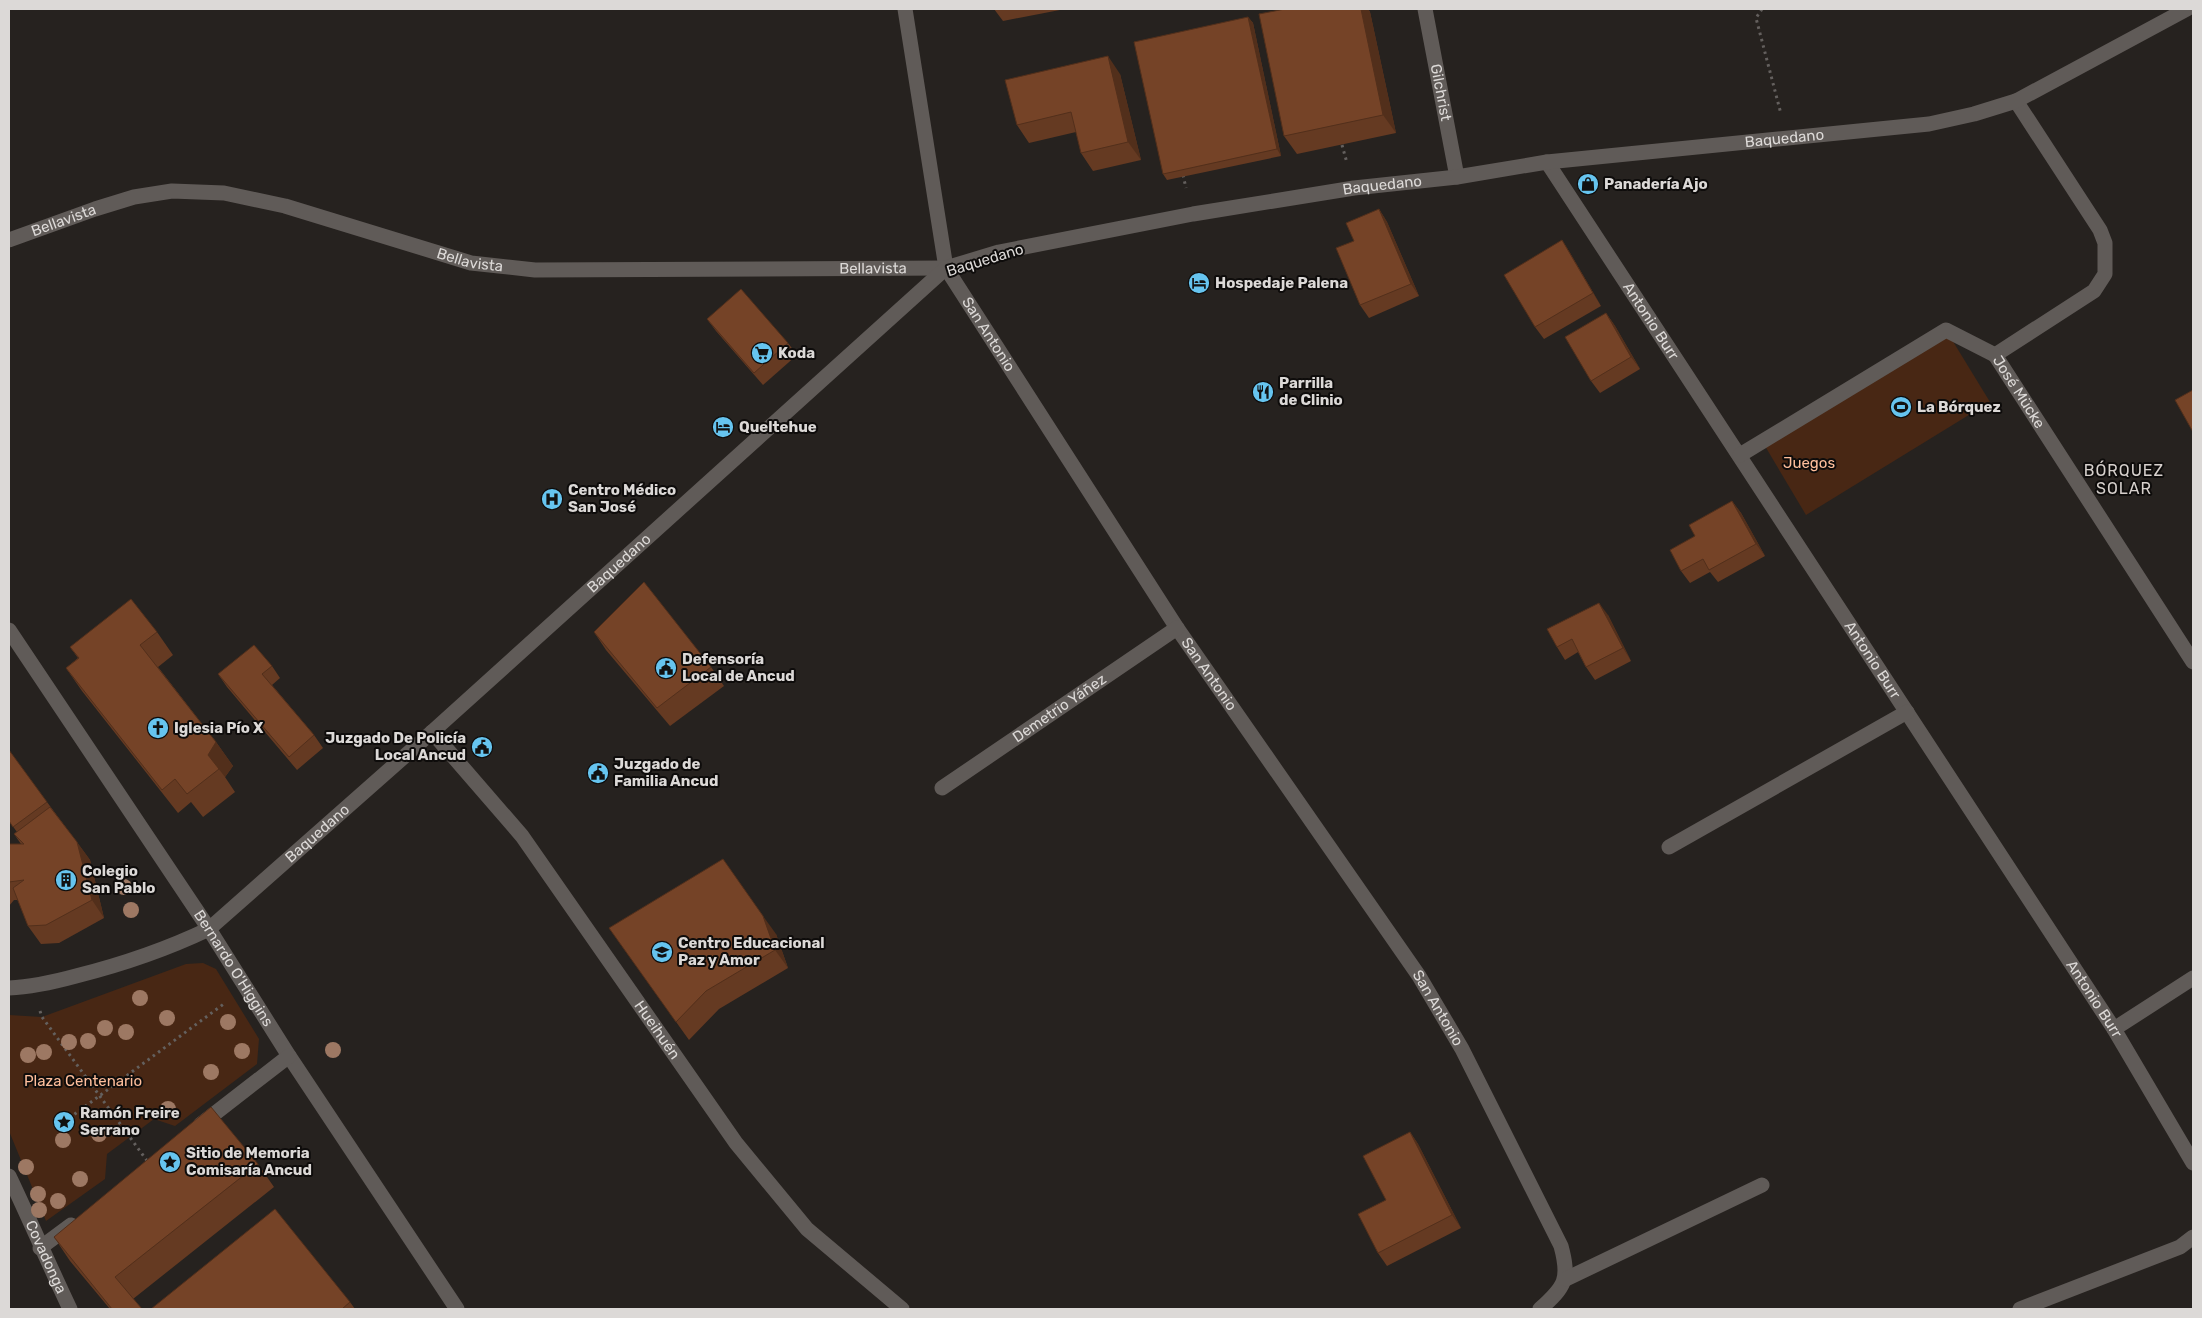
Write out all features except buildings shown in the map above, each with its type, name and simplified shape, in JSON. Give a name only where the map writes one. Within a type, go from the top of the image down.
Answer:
[{"type":"street","name":"San Antonio","points":[[904,9],[946,268],[1177,628],[1419,976],[1462,1049],[1561,1246],[1566,1263],[1566,1279]]},
{"type":"street","name":"Gilchrist","points":[[1425,9],[1458,177]]},
{"type":"street","name":"Baquedano","points":[[9,988],[32,987],[125,964],[167,949],[209,929],[432,732],[946,268],[999,252],[1193,214],[1354,188],[1458,177],[1547,162],[1929,124],[1974,114],[2016,101],[2187,9]]},
{"type":"street","name":"José Mücke","points":[[2016,101],[2100,230],[2105,243],[2104,274],[2094,291],[1995,355],[2193,662]]},
{"type":"street","name":"Antonio Burr","points":[[1547,162],[2114,1029],[2193,1163]]},
{"type":"street","name":"Bellavista","points":[[9,240],[134,197],[172,191],[224,193],[285,206],[471,263],[535,270],[946,268]]},
{"type":"street","points":[[1740,455],[1946,330],[1995,355]]},
{"type":"street","name":"Demetrio Yáñez","points":[[942,788],[1177,628]]},
{"type":"street","name":"Bernardo O'Higgins","points":[[9,630],[209,929],[289,1056],[457,1309]]},
{"type":"street","points":[[1669,847],[1907,712]]},
{"type":"street","name":"Hueihuén","points":[[432,732],[522,836],[736,1143],[807,1230],[902,1309]]},
{"type":"street","points":[[2114,1029],[2193,978]]},
{"type":"street","points":[[188,1134],[289,1056]]},
{"type":"street","name":"Covadonga","points":[[9,1176],[28,1216],[40,1248],[70,1309]]},
{"type":"street","points":[[1540,1309],[1553,1298],[1566,1279],[1762,1185]]},
{"type":"street","points":[[40,1248],[80,1218]]},
{"type":"street","points":[[2020,1309],[2180,1247],[2193,1238]]},
{"type":"path","points":[[1762,9],[1756,18],[1787,138]]},
{"type":"path","points":[[1342,145],[1346,159]]},
{"type":"path","points":[[1182,172],[1184,181]]},
{"type":"path","points":[[32,987],[42,1017],[150,1164]]},
{"type":"path","points":[[64,1122],[245,988]]},
{"type":"green space","name":"La Bórquez","points":[[1946,330],[1990,402],[1806,515],[1762,441]]},
{"type":"green space","name":"Plaza Centenario","points":[[203,963],[216,969],[259,1039],[257,1064],[175,1126],[154,1119],[107,1154],[105,1179],[46,1221],[9,1131],[9,1015],[42,1017],[186,964]]},
{"type":"place","name":"Panadería Ajo","points":[[1588,184]]},
{"type":"place","name":"Hospedaje Palena","points":[[1199,283]]},
{"type":"place","name":"Koda","points":[[762,353]]},
{"type":"place","name":"Parrilla de Clinio","points":[[1263,392]]},
{"type":"place","name":"La Bórquez","points":[[1901,407]]},
{"type":"place","name":"Queltehue","points":[[723,427]]},
{"type":"place","name":"Centro Médico San José","points":[[552,499]]},
{"type":"place","name":"Defensoría Local de Ancud","points":[[666,668]]},
{"type":"place","name":"Iglesia Pío X","points":[[158,728]]},
{"type":"place","name":"Juzgado De Policía Local Ancud","points":[[482,747]]},
{"type":"place","name":"Juzgado de Familia Ancud","points":[[598,773]]},
{"type":"place","name":"Colegio San Pablo","points":[[66,880]]},
{"type":"place","name":"Centro Educacional Paz y Amor","points":[[662,952]]},
{"type":"place","name":"Ramón Freire Serrano","points":[[64,1122]]},
{"type":"place","name":"Sitio de Memoria Comisaría Ancud","points":[[170,1162]]},
{"type":"district","name":"BÓRQUEZ SOLAR","points":[[2124,479]]},
{"type":"park label","name":"Juegos","points":[[1809,463]]}]
